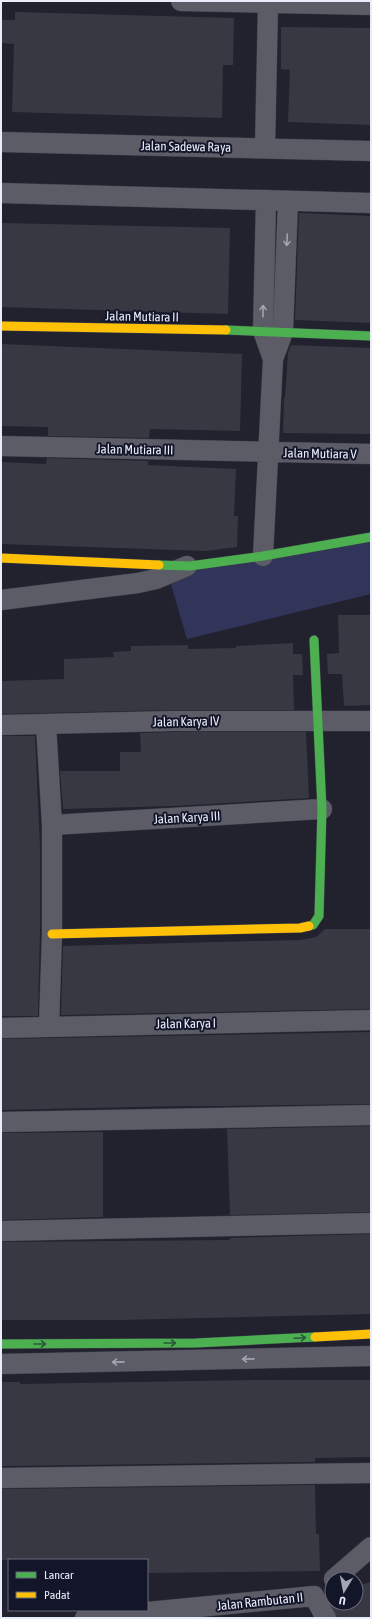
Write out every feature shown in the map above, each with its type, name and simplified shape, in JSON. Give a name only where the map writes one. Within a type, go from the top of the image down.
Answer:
[{"type":"street","points":[[181,1],[371,5]]},
{"type":"street","points":[[265,148],[268,4]]},
{"type":"street","name":"Jalan Sadewa Raya","points":[[1,142],[371,151]]},
{"type":"street","points":[[1,193],[371,203]]},
{"type":"street","points":[[266,200],[263,331],[273,359]]},
{"type":"street","points":[[263,556],[273,359],[283,332],[288,201]]},
{"type":"street","name":"Jalan Mutiara II","points":[[1,326],[263,331],[371,336]]},
{"type":"street","name":"Jalan Mutiara III","points":[[1,446],[269,452]]},
{"type":"street","name":"Jalan Mutiara V","points":[[269,452],[371,454]]},
{"type":"street","points":[[1,558],[190,566],[263,556],[371,537]]},
{"type":"street","points":[[1,600],[138,583],[190,566]]},
{"type":"street","points":[[52,934],[300,928],[313,924],[319,916],[322,809],[314,640]]},
{"type":"street","name":"Jalan Karya IV","points":[[1,725],[318,720],[371,721]]},
{"type":"street","points":[[46,724],[52,825],[52,934],[49,1026]]},
{"type":"street","name":"Jalan Karya III","points":[[52,825],[322,809]]},
{"type":"street","name":"Jalan Karya I","points":[[1,1028],[371,1020]]},
{"type":"street","points":[[1,1122],[371,1115]]},
{"type":"street","points":[[1,1231],[371,1223]]},
{"type":"street","points":[[1,1364],[197,1351],[371,1334]]},
{"type":"street","points":[[1,1344],[371,1356]]},
{"type":"street","points":[[1,1478],[371,1473]]},
{"type":"street","points":[[343,1571],[371,1547]]},
{"type":"street","points":[[314,1596],[324,1588]]},
{"type":"street","name":"Jalan Rambutan II","points":[[86,1618],[314,1596],[326,1618]]},
{"type":"shaded area","points":[[371,538],[371,594],[187,639],[167,571]]},
{"type":"building","points":[[15,12],[234,18],[233,65],[223,65],[222,118],[12,112],[14,44],[1,43],[1,20],[15,20]]},
{"type":"building","points":[[281,27],[371,28],[371,125],[288,122],[290,70],[281,69]]},
{"type":"building","points":[[299,213],[371,216],[371,323],[295,320]]},
{"type":"building","points":[[1,223],[230,228],[228,314],[1,307]]},
{"type":"building","points":[[1,344],[242,354],[240,431],[150,429],[149,438],[48,436],[48,427],[1,426]]},
{"type":"building","points":[[291,345],[371,348],[371,434],[283,433],[288,353]]},
{"type":"building","points":[[47,458],[148,461],[148,465],[236,469],[234,516],[238,516],[237,547],[206,551],[1,544],[1,462],[46,464]]},
{"type":"building","points":[[338,615],[370,615],[371,705],[344,706],[342,674],[328,674],[327,654],[339,653]]},
{"type":"building","points":[[293,643],[293,654],[302,654],[303,675],[293,675],[294,710],[171,710],[1,714],[1,681],[64,679],[64,659],[114,657],[113,652],[131,651],[131,646],[188,645],[188,649],[236,648],[236,646]]},
{"type":"building","points":[[306,732],[309,798],[174,806],[63,809],[60,771],[120,771],[120,752],[141,752],[140,733]]},
{"type":"building","points":[[1,736],[35,736],[40,847],[38,1016],[1,1016]]},
{"type":"building","points":[[325,929],[371,929],[371,1009],[61,1015],[63,946],[300,940],[316,937]]},
{"type":"building","points":[[371,1032],[371,1104],[1,1110],[1,1039]]},
{"type":"building","points":[[371,1126],[371,1212],[230,1215],[227,1129]]},
{"type":"building","points":[[103,1132],[103,1217],[1,1220],[1,1133]]},
{"type":"building","points":[[371,1234],[371,1314],[121,1320],[1,1320],[1,1242],[230,1240],[230,1238]]},
{"type":"building","points":[[253,1380],[371,1380],[371,1457],[315,1458],[315,1462],[1,1466],[1,1382],[20,1382],[20,1384]]},
{"type":"building","points":[[315,1485],[316,1534],[319,1534],[320,1571],[148,1573],[148,1559],[1,1560],[1,1489]]},
{"type":"building","points":[[371,1582],[371,1618],[337,1618],[334,1611],[364,1611],[364,1584]]},
{"type":"traffic: fast","points":[[226,330],[371,336]]},
{"type":"traffic: fast","points":[[159,565],[190,566],[263,556],[371,537]]},
{"type":"traffic: fast","points":[[309,926],[313,925],[319,916],[322,809],[314,640]]},
{"type":"traffic: fast","points":[[1,1344],[196,1343],[315,1337]]},
{"type":"traffic: slow","points":[[1,326],[226,330]]},
{"type":"traffic: slow","points":[[1,558],[159,565]]},
{"type":"traffic: slow","points":[[52,934],[300,928],[309,926]]},
{"type":"traffic: slow","points":[[315,1337],[371,1334]]}]
